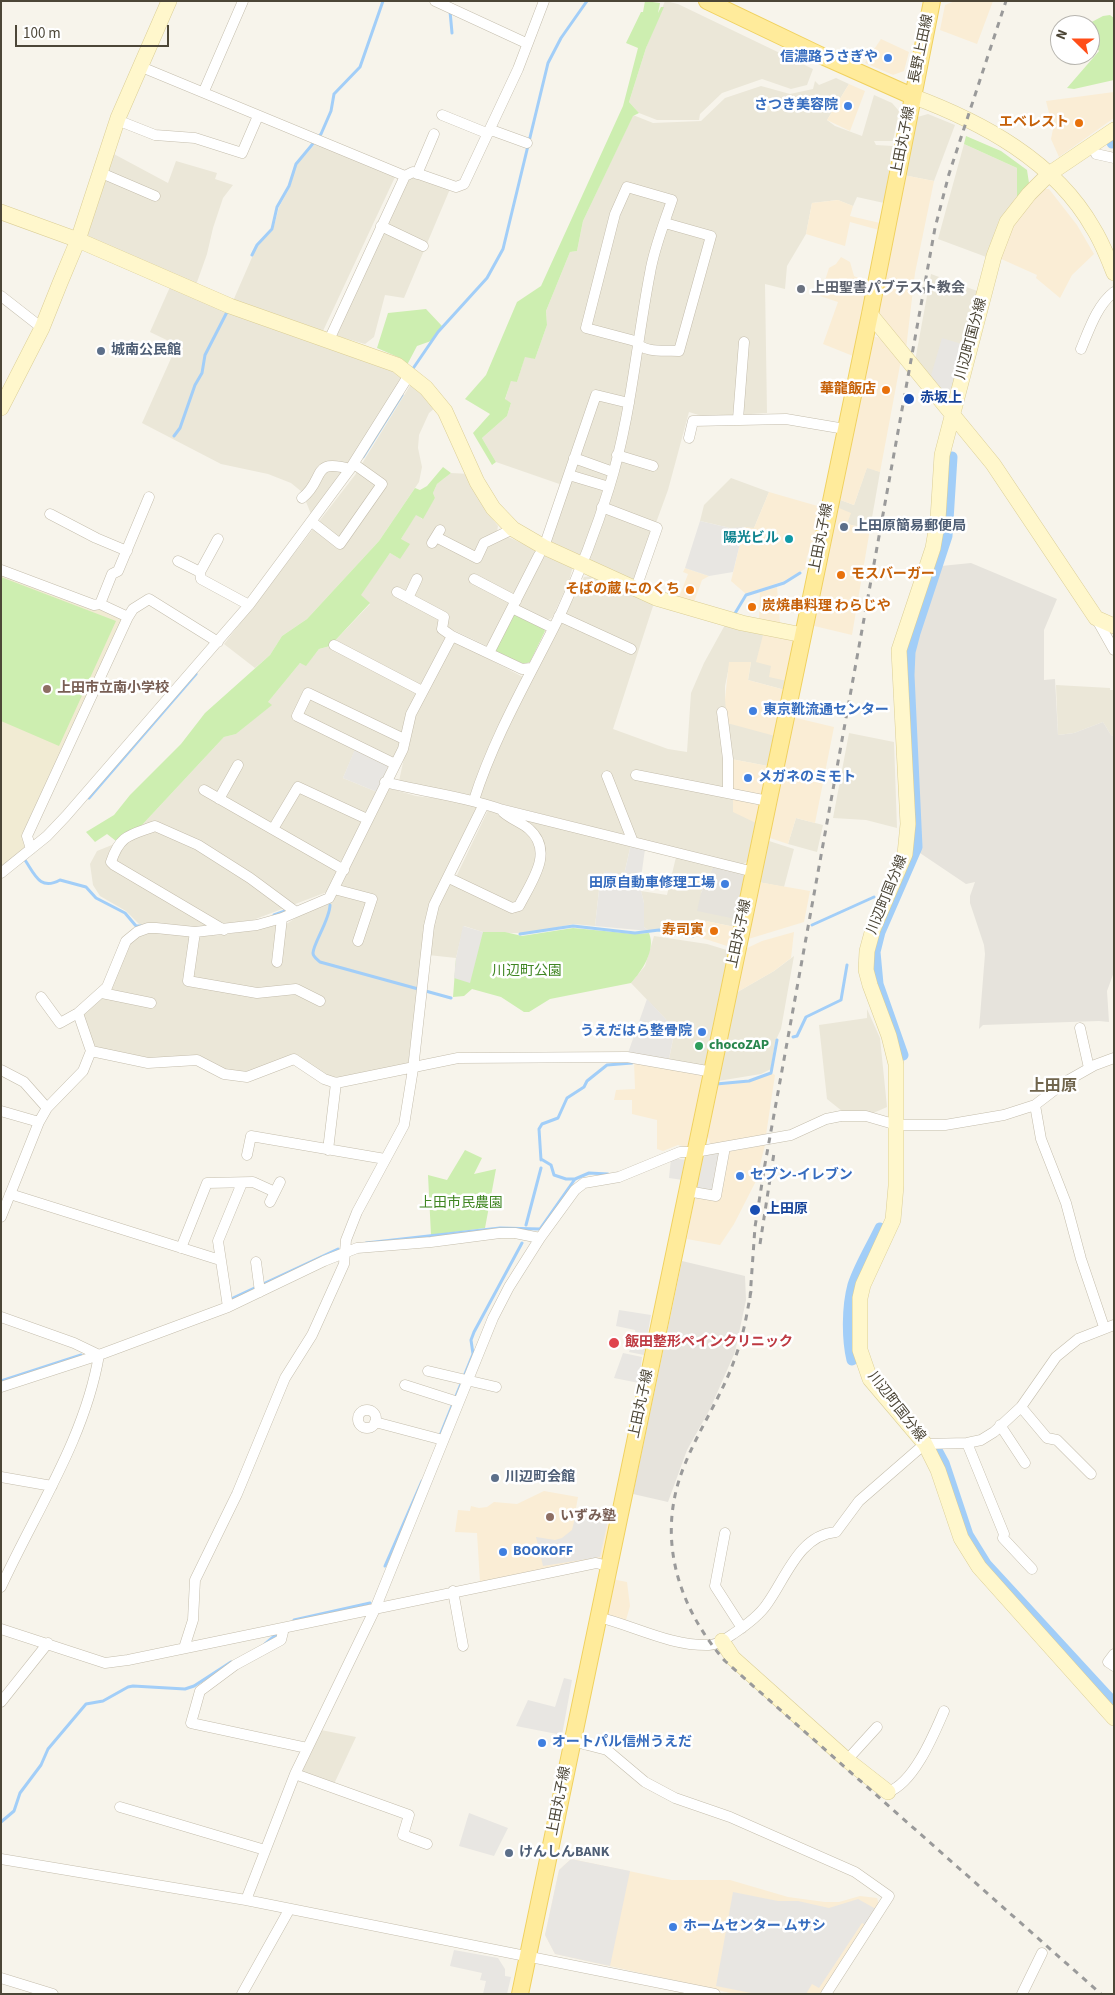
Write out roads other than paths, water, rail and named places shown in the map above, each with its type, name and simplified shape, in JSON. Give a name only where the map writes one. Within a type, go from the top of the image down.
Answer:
[{"type":"main road","name":"上田丸子線","points":[[520,1994],[870,314],[912,96],[707,1]]},
{"type":"main road","name":"長野上田線","points":[[912,96],[932,1]]},
{"type":"street","points":[[1,408],[5,390],[42,328],[78,240],[117,120],[169,1]]},
{"type":"street","points":[[204,91],[243,1]]},
{"type":"street","points":[[435,1],[526,43]]},
{"type":"street","points":[[329,340],[405,176],[413,172],[456,187],[464,184],[518,69],[526,43],[544,1]]},
{"type":"street","points":[[139,66],[204,91],[258,116],[405,176]]},
{"type":"street","points":[[912,96],[982,126],[1016,148],[1048,174],[1084,213],[1100,240],[1114,273]]},
{"type":"street","points":[[442,115],[484,132],[494,131],[527,143]]},
{"type":"street","points":[[117,120],[155,135],[195,138],[242,152],[258,116]]},
{"type":"street","name":"川辺町国分線","points":[[1114,130],[1048,174],[1007,222],[994,256],[942,455],[936,532],[899,650],[908,824],[906,846],[872,929],[867,951],[866,970],[889,1036],[896,1064],[896,1212],[863,1285],[858,1330],[860,1350],[870,1379],[925,1444],[938,1470],[961,1538],[979,1567],[1114,1718]]},
{"type":"street","points":[[417,174],[434,134]]},
{"type":"street","points":[[1096,154],[1114,158]]},
{"type":"street","points":[[99,172],[155,196]]},
{"type":"street","points":[[184,1648],[194,1620],[195,1580],[237,1494],[285,1378],[312,1335],[344,1264],[346,1240],[357,1212],[404,1125],[413,1069],[429,926],[434,905],[449,878],[479,802],[484,769],[501,729],[583,565],[609,487],[630,403],[639,347],[650,271],[672,200],[627,187],[615,214],[586,328],[635,341],[639,347],[646,350],[679,350],[711,236],[665,223]]},
{"type":"street","points":[[1,212],[78,240],[230,306],[397,365],[426,388],[445,411],[478,482],[493,508],[513,529],[541,551],[583,565],[656,598],[742,623],[803,635]]},
{"type":"street","points":[[381,226],[423,246]]},
{"type":"street","points":[[1081,349],[1094,319],[1108,297],[1114,292]]},
{"type":"street","points":[[1,296],[42,328]]},
{"type":"street","points":[[870,314],[909,364],[952,412],[993,464],[1096,618],[1114,650]]},
{"type":"street","points":[[738,419],[744,342]]},
{"type":"street","points":[[1,872],[31,849],[66,816],[249,605],[352,466],[409,375]]},
{"type":"street","points":[[489,653],[541,551],[596,395],[630,403]]},
{"type":"street","points":[[689,438],[693,422],[738,419],[786,419],[845,429]]},
{"type":"street","points":[[617,455],[652,466]]},
{"type":"street","points":[[574,458],[613,472]]},
{"type":"street","points":[[302,498],[308,493],[324,467],[332,464],[352,466],[382,484],[340,544],[312,522]]},
{"type":"street","points":[[569,475],[609,487]]},
{"type":"street","points":[[100,604],[112,574],[118,572],[149,497]]},
{"type":"street","points":[[602,507],[657,528],[636,588]]},
{"type":"street","points":[[50,514],[126,551]]},
{"type":"street","points":[[436,537],[477,558],[484,543],[513,529]]},
{"type":"street","points":[[218,540],[200,572],[202,579],[249,605]]},
{"type":"street","points":[[178,561],[200,572]]},
{"type":"street","points":[[1,570],[94,605],[100,604],[128,618]]},
{"type":"street","points":[[408,598],[418,579]]},
{"type":"street","points":[[474,579],[553,628]]},
{"type":"street","points":[[397,592],[444,617],[442,630],[452,636],[522,669],[531,668]]},
{"type":"street","points":[[31,849],[27,836],[133,609],[149,599],[218,642]]},
{"type":"street","points":[[559,616],[631,650]]},
{"type":"street","points":[[1096,618],[1114,626]]},
{"type":"street","points":[[41,997],[60,1023],[78,1013],[102,993],[107,987],[126,941],[137,932],[148,928],[195,932],[224,930],[282,918],[329,898],[402,749],[411,714],[452,636]]},
{"type":"street","points":[[334,645],[422,691]]},
{"type":"street","points":[[395,764],[297,716],[308,694],[404,739]]},
{"type":"street","points":[[722,712],[728,758],[728,793]]},
{"type":"street","points":[[219,798],[238,765]]},
{"type":"street","points":[[636,775],[768,801]]},
{"type":"street","points":[[607,776],[633,842]]},
{"type":"street","points":[[385,782],[423,792],[479,802],[500,810],[754,872]]},
{"type":"street","points":[[273,829],[298,786],[367,819]]},
{"type":"street","points":[[204,790],[344,870]]},
{"type":"street","points":[[449,878],[512,908],[519,906],[542,859],[543,850],[530,830],[500,810]]},
{"type":"street","points":[[224,930],[114,865],[111,862],[117,845],[127,837],[155,826],[198,845],[250,878],[296,912]]},
{"type":"street","points":[[334,889],[372,899],[358,941]]},
{"type":"street","points":[[277,962],[282,918]]},
{"type":"street","points":[[195,932],[188,981],[257,993],[296,989],[320,1001]]},
{"type":"street","points":[[102,993],[151,1004]]},
{"type":"street","points":[[1,1217],[39,1122],[47,1108],[83,1071],[91,1051],[78,1013]]},
{"type":"street","points":[[1080,1028],[1089,1068]]},
{"type":"street","points":[[91,1051],[148,1063],[197,1060],[224,1074],[247,1077],[294,1059],[324,1079],[336,1082],[413,1069],[458,1058],[627,1056],[712,1072]]},
{"type":"street","points":[[246,1900],[306,1748],[336,1693],[375,1609],[439,1439],[458,1402],[493,1318],[540,1238],[575,1190],[584,1183],[619,1177],[680,1152],[695,1152],[792,1134],[826,1119],[841,1116],[866,1116],[897,1124],[945,1125],[1004,1115],[1036,1105],[1065,1082],[1089,1068],[1114,1058]]},
{"type":"street","points":[[1,1070],[24,1082],[47,1108]]},
{"type":"street","points":[[328,1150],[336,1082]]},
{"type":"street","points":[[598,1617],[623,1623],[682,1644],[712,1646],[722,1641],[742,1628],[767,1605],[792,1563],[811,1541],[826,1533],[836,1532],[859,1501],[925,1444],[968,1444],[981,1440],[1021,1407],[1056,1356],[1078,1339],[1109,1326],[1081,1259],[1066,1203],[1045,1152],[1036,1105]]},
{"type":"street","points":[[1,1111],[39,1122]]},
{"type":"street","points":[[248,1155],[251,1136],[385,1159]]},
{"type":"street","points":[[687,1191],[716,1196],[726,1147]]},
{"type":"street","points":[[181,1248],[207,1183],[253,1182],[272,1197],[280,1182]]},
{"type":"street","points":[[228,1307],[218,1241],[242,1183]]},
{"type":"street","points":[[10,1194],[220,1260]]},
{"type":"street","points":[[1,1387],[98,1355],[228,1307],[357,1248],[431,1242],[500,1233],[516,1233],[540,1238]]},
{"type":"street","points":[[256,1262],[260,1292]]},
{"type":"street","points":[[1,1317],[74,1343],[98,1355]]},
{"type":"street","points":[[1,1587],[72,1442],[96,1371],[98,1355]]},
{"type":"street","points":[[428,1371],[466,1382],[471,1380],[496,1387]]},
{"type":"street","points":[[405,1386],[458,1402]]},
{"type":"street","points":[[1021,1407],[1047,1438],[1057,1440],[1091,1474]]},
{"type":"street","points":[[375,1422],[439,1439]]},
{"type":"street","points":[[1000,1425],[1025,1463]]},
{"type":"street","points":[[968,1444],[1004,1534],[1003,1538],[1032,1569]]},
{"type":"street","points":[[1,1477],[52,1486]]},
{"type":"street","points":[[725,1533],[715,1586],[742,1628]]},
{"type":"street","points":[[1,1629],[105,1663],[596,1563],[608,1566]]},
{"type":"street","points":[[453,1591],[464,1646]]},
{"type":"street","points":[[284,1628],[280,1640],[235,1665],[200,1691],[191,1722],[306,1748]]},
{"type":"street","points":[[722,1641],[733,1658],[848,1760],[888,1792],[894,1790],[920,1762],[944,1711]]},
{"type":"street","points":[[1,1702],[48,1643]]},
{"type":"street","points":[[1114,1654],[1108,1662],[1114,1666]]},
{"type":"street","points":[[848,1760],[877,1728]]},
{"type":"street","points":[[572,1741],[607,1750],[645,1782],[675,1798],[730,1817],[855,1872],[889,1896],[826,1994]]},
{"type":"street","points":[[295,1774],[409,1815],[403,1835],[428,1844]]},
{"type":"street","points":[[120,1808],[265,1850]]},
{"type":"street","points":[[1,1859],[246,1900],[714,1994]]},
{"type":"street","points":[[242,1994],[289,1910]]},
{"type":"street","points":[[1022,1994],[1042,1953]]},
{"type":"street","points":[[1,1978],[53,1994]]},
{"type":"waterway","points":[[252,255],[257,245],[272,229],[277,207],[289,186],[296,164],[321,134],[331,111],[334,94],[360,67],[383,1]]},
{"type":"waterway","points":[[412,370],[438,332],[487,278],[503,249],[548,63],[561,38],[587,1]]},
{"type":"waterway","points":[[450,11],[452,33]]},
{"type":"waterway","points":[[174,436],[180,428],[195,385],[202,373],[205,355],[227,312]]},
{"type":"waterway","points":[[363,457],[402,395]]},
{"type":"waterway","points":[[903,1055],[878,984],[875,952],[880,932],[917,847],[909,675],[910,652],[947,536],[952,457]]},
{"type":"waterway","points":[[734,615],[746,595],[784,583],[800,573]]},
{"type":"waterway","points":[[89,798],[196,674]]},
{"type":"waterway","points":[[25,860],[39,880],[48,884],[60,880],[86,887],[96,898],[125,913],[136,926],[141,926]]},
{"type":"waterway","points":[[812,925],[874,897]]},
{"type":"waterway","points":[[330,905],[313,953],[314,957],[320,962],[451,998]]},
{"type":"waterway","points":[[274,915],[285,911]]},
{"type":"waterway","points":[[520,934],[573,926],[635,933],[659,930],[693,936]]},
{"type":"waterway","points":[[793,1037],[797,1036],[806,1017],[841,1000],[847,965]]},
{"type":"waterway","points":[[716,1084],[749,1081],[771,1073],[777,1040]]},
{"type":"waterway","points":[[541,1160],[539,1129],[542,1124],[558,1118],[567,1098],[584,1087],[587,1081],[607,1065],[632,1063]]},
{"type":"waterway","points":[[541,1159],[551,1165],[554,1175],[566,1179],[575,1179]]},
{"type":"waterway","points":[[526,1225],[541,1168]]},
{"type":"waterway","points":[[366,1243],[500,1228],[540,1229],[575,1179],[589,1173],[608,1174]]},
{"type":"waterway","points":[[852,1360],[848,1323],[851,1294],[858,1271],[880,1228]]},
{"type":"waterway","points":[[439,1438],[473,1354],[471,1340],[474,1332],[522,1243]]},
{"type":"waterway","points":[[233,1298],[338,1249]]},
{"type":"waterway","points":[[1,1381],[81,1355]]},
{"type":"waterway","points":[[937,1450],[944,1463],[968,1535],[986,1564],[1114,1703]]},
{"type":"waterway","points":[[385,1566],[422,1481]]},
{"type":"waterway","points":[[294,1620],[370,1603]]},
{"type":"waterway","points":[[265,1644],[278,1633]]},
{"type":"waterway","points":[[1,1822],[14,1811],[20,1793],[41,1765],[48,1749],[86,1704],[103,1701],[133,1686],[185,1689],[194,1686],[231,1662]]},
{"type":"railway","points":[[750,1298],[755,1227],[765,1164],[935,228],[949,174],[1006,1]]},
{"type":"railway","points":[[760,1244],[774,1153]]},
{"type":"railway","points":[[751,1291],[742,1335],[734,1361],[685,1464],[676,1491],[672,1517],[672,1543],[683,1593],[694,1617],[708,1640],[725,1661],[1101,1994]]},
{"type":"place","name":"信濃路うさぎや","points":[[888,58]]},
{"type":"place","name":"さつき美容院","points":[[848,106]]},
{"type":"place","name":"エベレスト","points":[[1079,123]]},
{"type":"place","name":"上田聖書パブテスト教会","points":[[801,289]]},
{"type":"place","name":"城南公民館","points":[[101,351]]},
{"type":"place","name":"華龍飯店","points":[[886,390]]},
{"type":"place","name":"赤坂上","points":[[909,399]]},
{"type":"place","name":"上田原簡易郵便局","points":[[844,527]]},
{"type":"place","name":"陽光ビル","points":[[789,539]]},
{"type":"place","name":"モスバーガー","points":[[841,575]]},
{"type":"place","name":"そばの蔵 にのくち","points":[[690,590]]},
{"type":"place","name":"炭焼串料理 わらじや","points":[[752,607]]},
{"type":"place","name":"上田市立南小学校","points":[[47,689]]},
{"type":"place","name":"東京靴流通センター","points":[[753,711]]},
{"type":"place","name":"メガネのミモト","points":[[748,778]]},
{"type":"place","name":"田原自動車修理工場","points":[[725,884]]},
{"type":"place","name":"寿司寅","points":[[714,931]]},
{"type":"place","name":"うえだはら整骨院","points":[[702,1032]]},
{"type":"place","name":"chocoZAP","points":[[699,1046]]},
{"type":"place","name":"セブン-イレブン","points":[[740,1176]]},
{"type":"place","name":"上田原","points":[[755,1210]]},
{"type":"place","name":"飯田整形ペインクリニック","points":[[614,1343]]},
{"type":"place","name":"川辺町会館","points":[[495,1478]]},
{"type":"place","name":"いずみ塾","points":[[550,1517]]},
{"type":"place","name":"BOOKOFF","points":[[503,1552]]},
{"type":"place","name":"オートパル信州うえだ","points":[[542,1743]]},
{"type":"place","name":"けんしんBANK","points":[[509,1853]]},
{"type":"place","name":"ホームセンター ムサシ","points":[[673,1927]]},
{"type":"district","name":"上田原","points":[[1053,1087]]},
{"type":"park label","name":"川辺町公園","points":[[527,972]]},
{"type":"park label","name":"上田市民農園","points":[[461,1204]]}]
